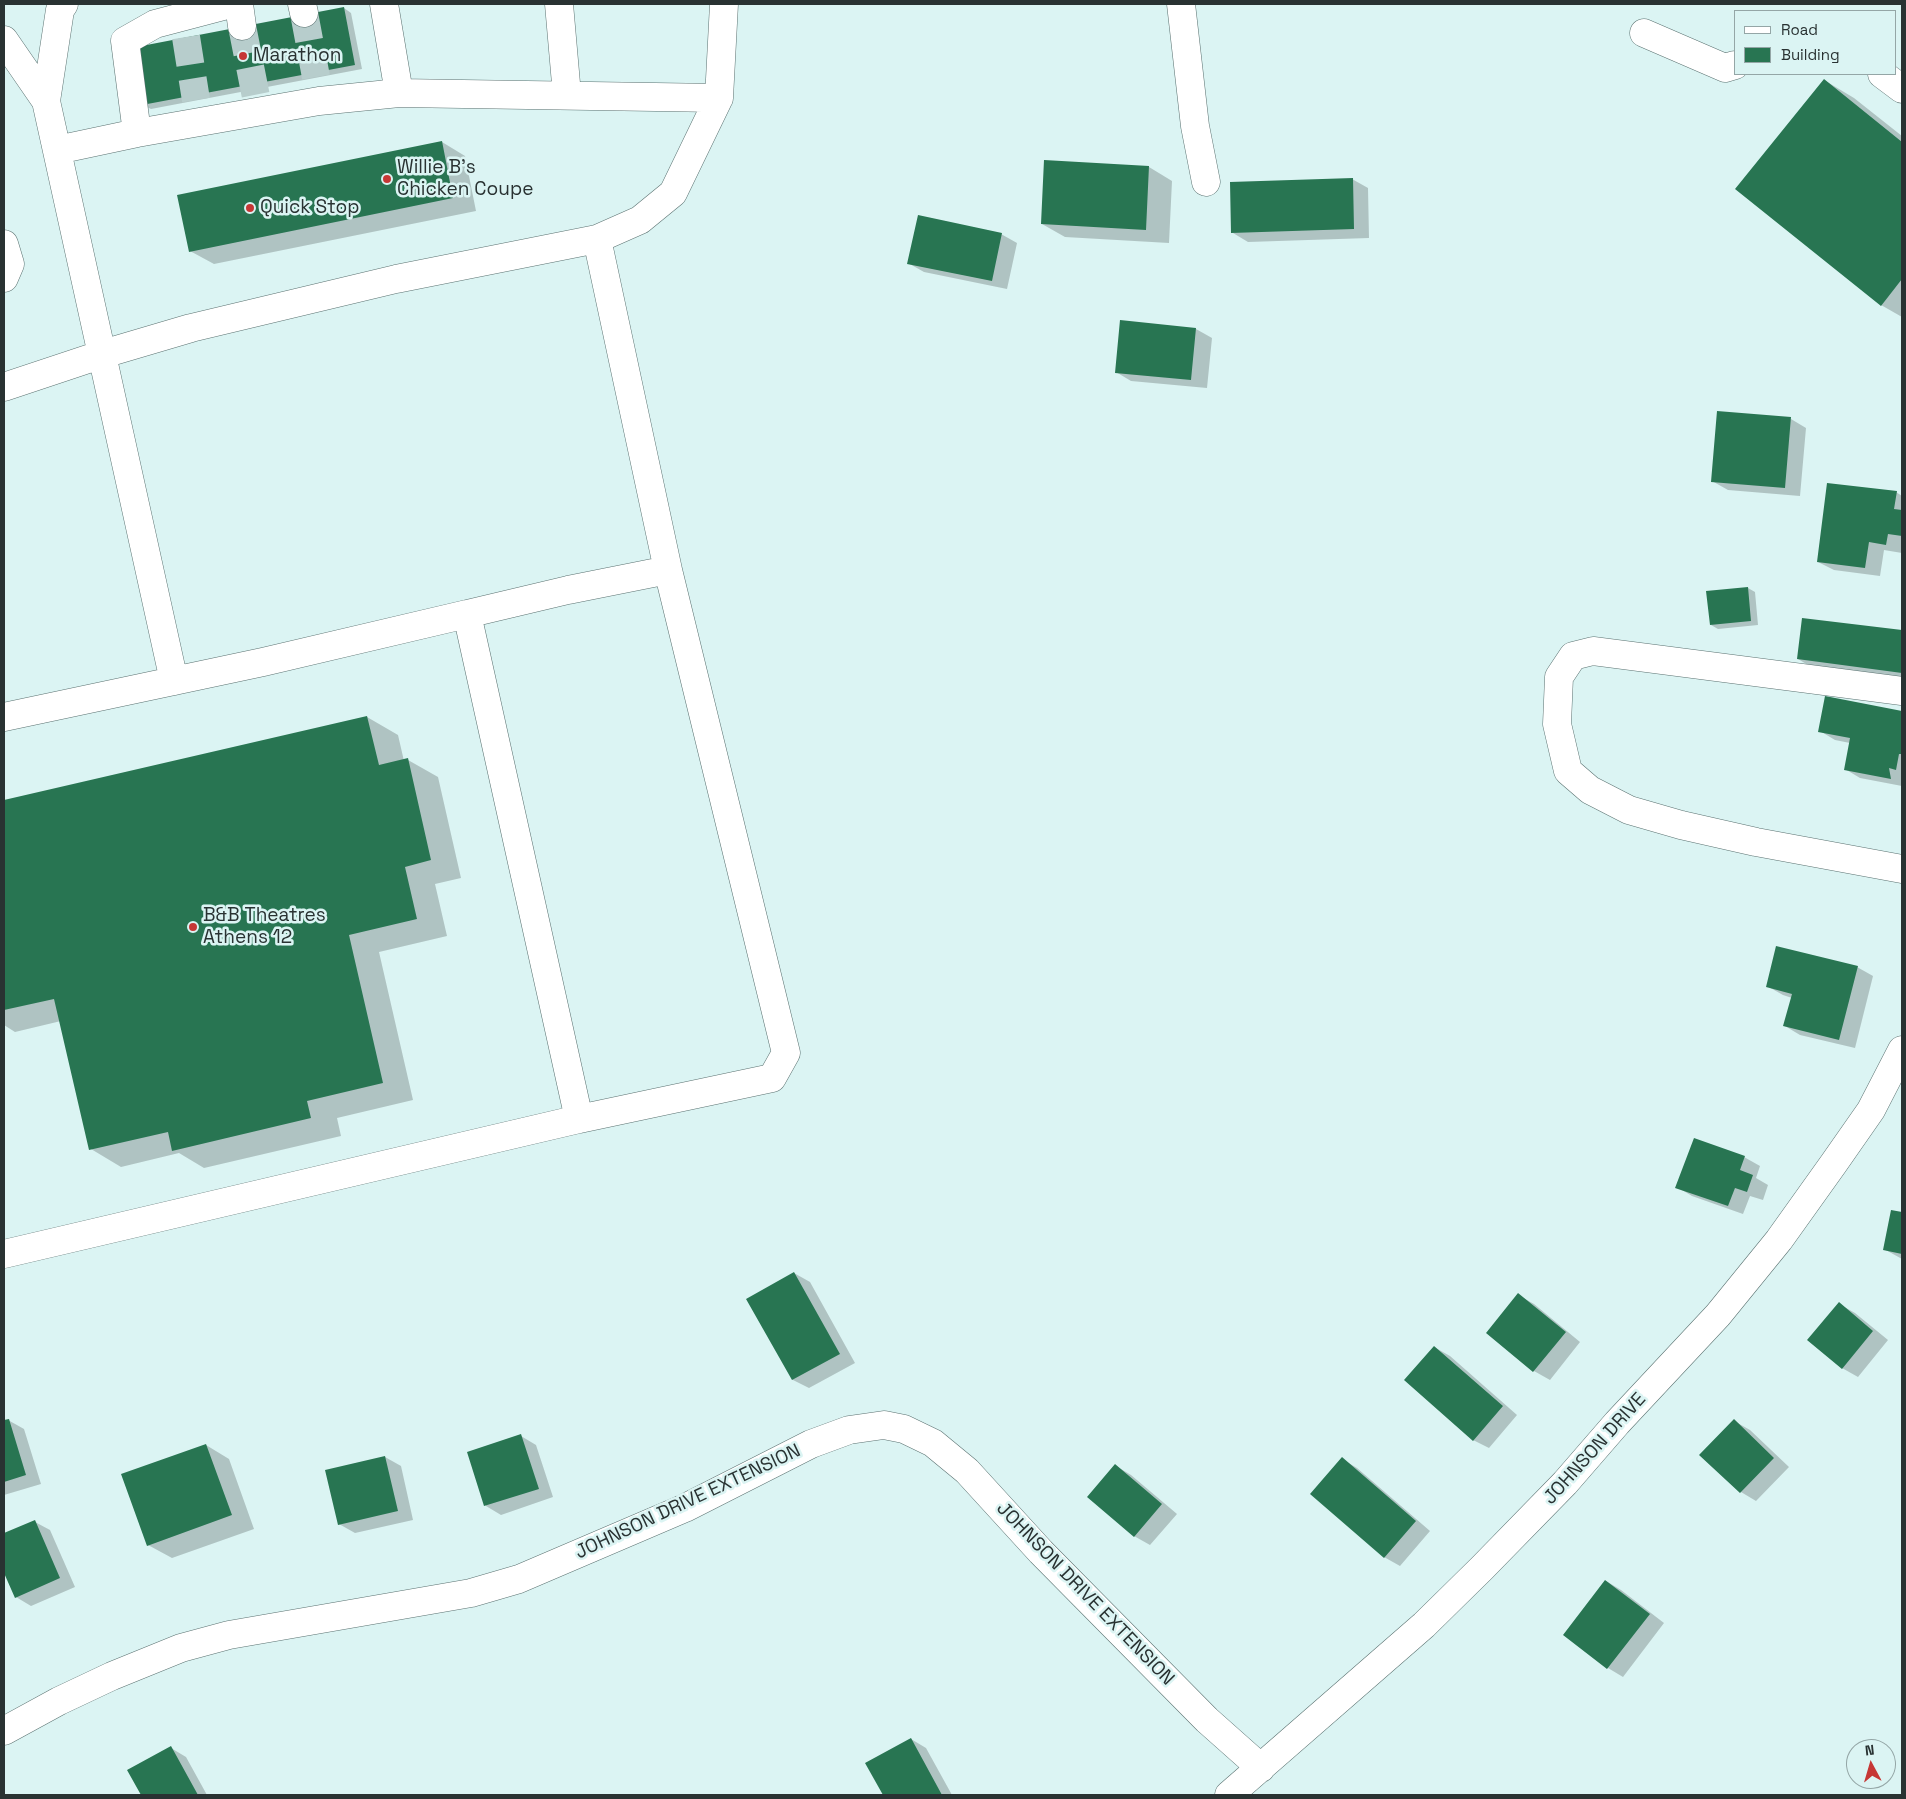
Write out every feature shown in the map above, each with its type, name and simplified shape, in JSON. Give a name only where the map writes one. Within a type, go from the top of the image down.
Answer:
[{"type":"street","points":[[64,4],[60,10],[46,101],[174,681]]},
{"type":"street","points":[[384,4],[399,93]]},
{"type":"street","points":[[559,4],[567,95]]},
{"type":"street","points":[[4,384],[191,328],[442,269],[597,239],[640,220],[673,193],[719,98],[724,4]]},
{"type":"street","points":[[1181,4],[1195,126],[1206,182]]},
{"type":"street","points":[[137,133],[125,41],[155,24],[185,27],[237,11]]},
{"type":"street","points":[[1644,33],[1725,68],[1734,65]]},
{"type":"street","points":[[4,40],[46,101]]},
{"type":"street","points":[[1883,75],[1902,90]]},
{"type":"street","points":[[57,150],[137,133],[199,111],[318,89],[399,93],[719,98]]},
{"type":"street","points":[[4,1254],[579,1119],[772,1078],[786,1053],[668,570],[597,239]]},
{"type":"street","points":[[4,244],[10,264],[4,278]]},
{"type":"street","points":[[4,718],[174,681],[568,590],[668,570]]},
{"type":"street","points":[[467,614],[579,1119]]},
{"type":"street","points":[[1902,691],[1593,652],[1573,656],[1558,677],[1557,724],[1568,771],[1590,790],[1629,810],[1737,838],[1902,869]]},
{"type":"street","name":"JOHNSON DRIVE","points":[[1229,1795],[1424,1625],[1565,1483],[1617,1423],[1718,1315],[1778,1240],[1871,1110],[1902,1050]]},
{"type":"street","name":"JOHNSON DRIVE EXTENSION","points":[[4,1731],[103,1680],[181,1648],[228,1635],[472,1593],[519,1579],[684,1508],[811,1444],[849,1430],[884,1425],[904,1429],[933,1443],[968,1471],[1041,1552],[1207,1720],[1261,1768]]},
{"type":"building","name":"Marathon","points":[[344,7],[355,65],[142,105],[131,48]]},
{"type":"building","points":[[1824,79],[1902,142],[1902,279],[1881,306],[1735,189]]},
{"type":"building","points":[[442,141],[453,198],[189,252],[177,195]]},
{"type":"building","points":[[1044,160],[1149,166],[1146,230],[1041,224]]},
{"type":"building","points":[[1353,178],[1354,229],[1231,233],[1230,182]]},
{"type":"building","points":[[918,215],[1002,233],[992,281],[907,264]]},
{"type":"building","points":[[1120,320],[1196,328],[1191,380],[1115,373]]},
{"type":"building","points":[[1717,411],[1791,417],[1785,488],[1711,482]]},
{"type":"building","points":[[1827,483],[1897,491],[1894,509],[1902,510],[1902,536],[1888,534],[1886,545],[1869,542],[1865,568],[1817,562]]},
{"type":"building","points":[[1748,587],[1751,621],[1710,625],[1706,591]]},
{"type":"building","points":[[1802,618],[1902,630],[1902,673],[1797,659]]},
{"type":"building","points":[[1825,696],[1902,711],[1902,754],[1899,754],[1896,770],[1889,768],[1891,779],[1844,770],[1850,738],[1818,732]]},
{"type":"building","name":"B&B Theatres Athens 12","points":[[367,716],[379,765],[408,758],[431,860],[405,867],[417,919],[349,935],[383,1083],[307,1101],[311,1118],[172,1151],[168,1132],[89,1150],[54,999],[4,1010],[4,800]]},
{"type":"building","points":[[1776,946],[1858,966],[1839,1040],[1783,1026],[1792,994],[1766,987]]},
{"type":"building","points":[[1694,1138],[1745,1156],[1740,1170],[1753,1175],[1747,1192],[1735,1188],[1728,1206],[1675,1188]]},
{"type":"building","points":[[1891,1210],[1902,1212],[1902,1254],[1883,1250]]},
{"type":"building","points":[[794,1272],[840,1354],[792,1380],[746,1299]]},
{"type":"building","points":[[1518,1293],[1566,1332],[1533,1372],[1486,1333]]},
{"type":"building","points":[[1839,1302],[1873,1331],[1842,1369],[1807,1340]]},
{"type":"building","points":[[1434,1346],[1503,1406],[1473,1441],[1404,1380]]},
{"type":"building","points":[[9,1419],[26,1475],[4,1482],[4,1420]]},
{"type":"building","points":[[1734,1419],[1774,1458],[1740,1493],[1699,1455]]},
{"type":"building","points":[[521,1434],[539,1489],[484,1506],[467,1452]]},
{"type":"building","points":[[206,1444],[232,1515],[147,1546],[121,1474]]},
{"type":"building","points":[[385,1456],[398,1511],[338,1525],[325,1470]]},
{"type":"building","points":[[1342,1457],[1416,1521],[1384,1558],[1310,1494]]},
{"type":"building","points":[[1115,1464],[1162,1504],[1134,1537],[1087,1497]]},
{"type":"building","points":[[35,1520],[60,1578],[15,1598],[4,1573],[4,1533]]},
{"type":"building","points":[[1605,1580],[1650,1614],[1607,1669],[1563,1635]]},
{"type":"building","points":[[911,1738],[942,1795],[883,1795],[865,1763]]},
{"type":"building","points":[[171,1746],[198,1795],[141,1795],[127,1770]]},
{"type":"tunnel","points":[[304,13],[316,77]]},
{"type":"tunnel","points":[[242,26],[259,112]]},
{"type":"tunnel","points":[[186,37],[196,100]]},
{"type":"place","name":"Marathon","points":[[243,56]]},
{"type":"place","name":"Willie B's Chicken Coupe","points":[[387,179]]},
{"type":"place","name":"Quick Stop","points":[[250,208]]},
{"type":"place","name":"B&B Theatres Athens 12","points":[[193,927]]}]
